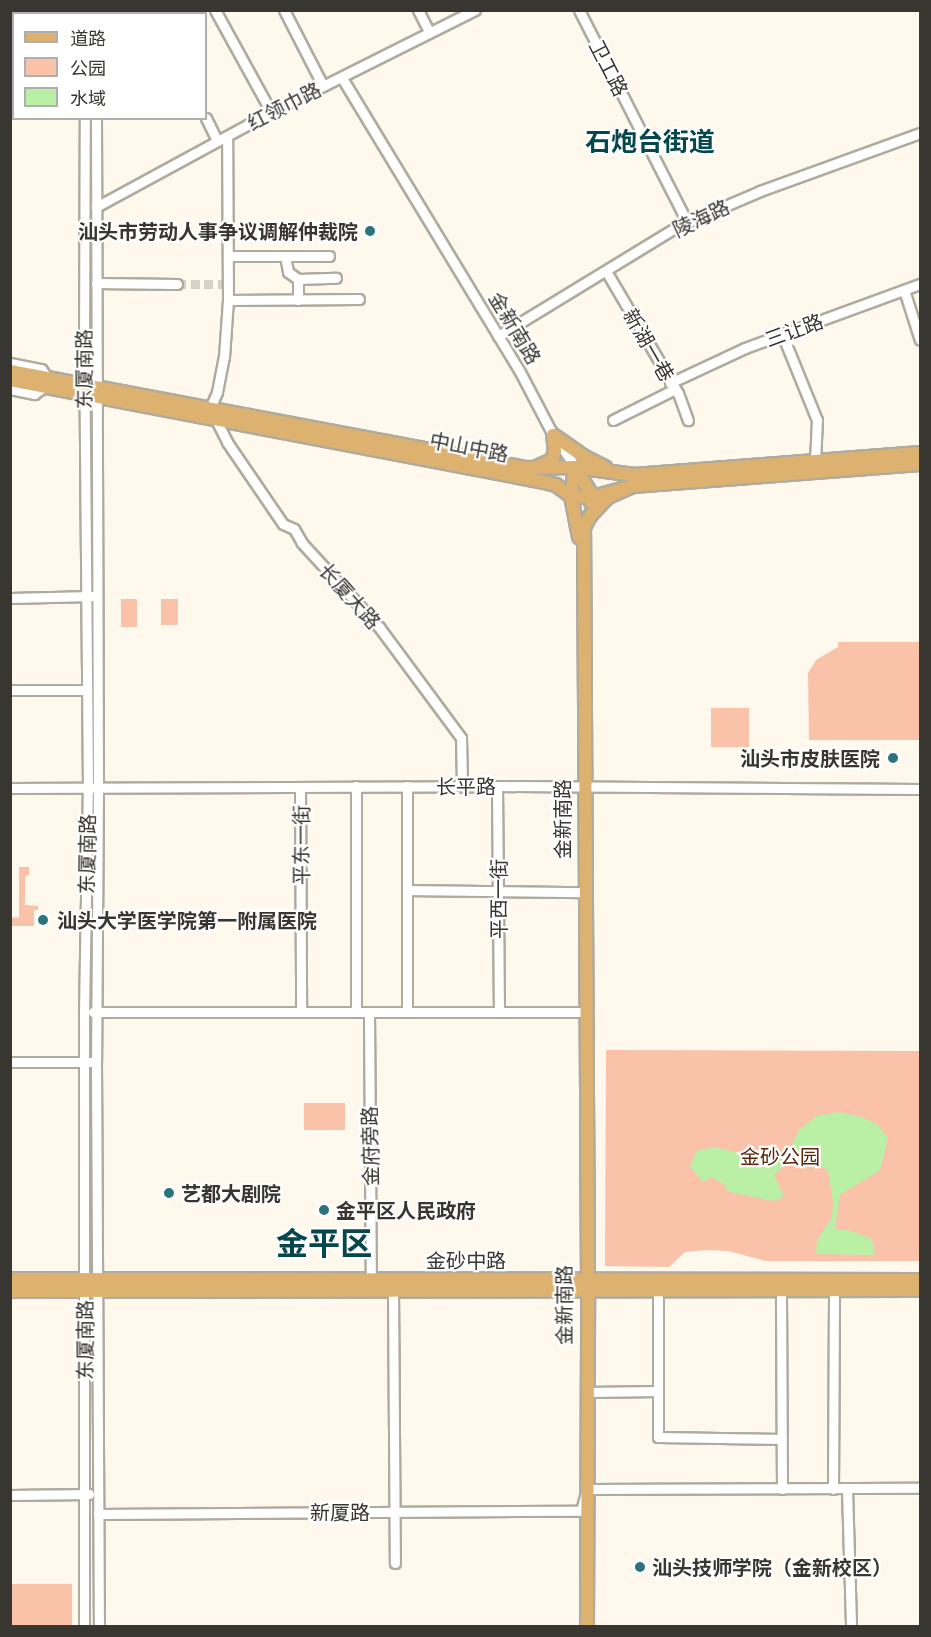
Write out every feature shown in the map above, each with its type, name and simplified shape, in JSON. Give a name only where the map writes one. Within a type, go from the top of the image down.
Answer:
[{"type":"main road","name":"中山中路","points":[[10,371],[46,382],[91,391],[526,468],[576,467],[634,480],[921,464]]},
{"type":"main road","name":"中山中路","points":[[10,380],[46,382]]},
{"type":"main road","name":"中山中路","points":[[212,413],[544,482],[556,485],[571,496],[593,497],[634,480],[814,461],[921,453]]},
{"type":"main road","points":[[526,468],[552,460],[555,451],[553,435]]},
{"type":"main road","points":[[553,435],[595,462],[634,480]]},
{"type":"main road","points":[[576,467],[593,497],[582,527]]},
{"type":"main road","name":"金新南路","points":[[576,467],[571,496],[582,527],[587,1626]]},
{"type":"main road","points":[[582,527],[608,498],[634,480]]},
{"type":"main road","points":[[544,482],[570,508],[582,527]]},
{"type":"main road","name":"金新南路","points":[[582,1626],[581,1511],[586,1285],[582,1012],[583,784]]},
{"type":"main road","name":"金砂中路","points":[[10,1279],[91,1284],[393,1290],[921,1280]]},
{"type":"main road","name":"金砂中路","points":[[10,1291],[91,1284],[371,1279],[921,1290]]},
{"type":"street","points":[[10,11],[27,10]]},
{"type":"street","points":[[215,10],[271,112]]},
{"type":"street","points":[[284,10],[323,86]]},
{"type":"street","points":[[418,10],[429,32]]},
{"type":"street","name":"红领巾路","points":[[96,207],[271,112],[475,10]]},
{"type":"street","name":"卫工路","points":[[579,10],[687,222]]},
{"type":"street","name":"金新南路","points":[[342,78],[498,336],[553,435],[576,467]]},
{"type":"street","name":"东厦南路","points":[[85,120],[97,596],[93,786],[84,1012],[91,1284]]},
{"type":"street","name":"东厦南路","points":[[84,1626],[85,1494],[96,1062],[93,786],[87,690],[87,596],[91,391],[96,283],[96,120]]},
{"type":"street","points":[[207,120],[217,141]]},
{"type":"street","name":"陵海路","points":[[498,336],[687,222],[760,191],[921,133]]},
{"type":"street","points":[[212,413],[224,357],[228,300],[226,284],[228,256],[227,136]]},
{"type":"street","points":[[228,256],[329,256]]},
{"type":"street","points":[[285,256],[288,272],[298,279],[336,278]]},
{"type":"street","name":"新湖一巷","points":[[606,271],[673,386],[688,420]]},
{"type":"street","points":[[298,279],[298,300]]},
{"type":"street","points":[[96,283],[177,284]]},
{"type":"street","name":"三让路","points":[[613,420],[745,348],[921,284]]},
{"type":"street","points":[[904,290],[921,340]]},
{"type":"street","points":[[228,300],[359,300]]},
{"type":"street","points":[[782,334],[817,420],[814,461]]},
{"type":"street","points":[[10,363],[41,369],[46,382],[34,394],[10,389]]},
{"type":"street","name":"长厦大路","points":[[212,413],[227,442],[283,524],[294,530],[302,543],[379,627],[461,738],[462,782]]},
{"type":"street","points":[[10,598],[97,596]]},
{"type":"street","points":[[10,690],[87,690]]},
{"type":"street","name":"长平路","points":[[93,786],[462,782],[921,787]]},
{"type":"street","name":"长平路","points":[[10,786],[300,787],[583,784]]},
{"type":"street","points":[[356,786],[356,1012]]},
{"type":"street","points":[[407,786],[407,1012]]},
{"type":"street","name":"平西一街","points":[[497,786],[499,1012]]},
{"type":"street","name":"平东一街","points":[[300,787],[301,1012]]},
{"type":"street","points":[[408,890],[582,892]]},
{"type":"street","points":[[84,1012],[582,1012]]},
{"type":"street","name":"金府旁路","points":[[369,1012],[371,1279]]},
{"type":"street","points":[[10,1062],[96,1062]]},
{"type":"street","points":[[91,1284],[99,1495],[99,1626]]},
{"type":"street","points":[[393,1290],[395,1563]]},
{"type":"street","points":[[658,1297],[658,1437],[782,1438]]},
{"type":"street","points":[[782,1297],[782,1489]]},
{"type":"street","points":[[833,1489],[834,1297]]},
{"type":"street","points":[[587,1392],[658,1391]]},
{"type":"street","points":[[581,1511],[587,1489],[921,1488]]},
{"type":"street","points":[[847,1489],[850,1626]]},
{"type":"street","points":[[10,1495],[99,1495]]},
{"type":"street","name":"新厦路","points":[[98,1514],[581,1511]]},
{"type":"green space","points":[[121,599],[137,599],[137,627],[121,627]]},
{"type":"green space","points":[[161,599],[178,599],[178,625],[161,625]]},
{"type":"green space","points":[[838,642],[920,642],[920,740],[809,740],[808,673],[816,660],[838,647]]},
{"type":"green space","points":[[711,708],[749,708],[749,747],[711,747]]},
{"type":"green space","points":[[19,867],[29,867],[29,875],[25,876],[25,905],[38,906],[38,910],[34,910],[34,926],[11,926],[11,918],[19,917]]},
{"type":"green space","name":"金砂公园","points":[[606,1050],[920,1051],[920,1261],[766,1261],[728,1251],[707,1250],[685,1252],[669,1267],[605,1266]]},
{"type":"green space","points":[[304,1103],[345,1103],[345,1130],[304,1130]]},
{"type":"green space","points":[[11,1584],[72,1584],[72,1626],[11,1626]]},
{"type":"water","points":[[837,1112],[859,1116],[877,1124],[888,1138],[880,1170],[840,1195],[835,1229],[852,1231],[872,1239],[875,1255],[816,1254],[817,1240],[832,1217],[833,1202],[828,1171],[819,1164],[806,1159],[789,1162],[774,1175],[784,1196],[774,1201],[728,1192],[724,1184],[711,1177],[703,1182],[690,1167],[696,1151],[715,1147],[739,1153],[765,1164],[790,1149],[799,1130],[816,1116]]},
{"type":"tunnel","points":[[177,284],[224,284]]},
{"type":"place","name":"汕头市劳动人事争议调解仲裁院","points":[[370,231]]},
{"type":"place","name":"汕头市皮肤医院","points":[[893,758]]},
{"type":"place","name":"汕头大学医学院第一附属医院","points":[[43,920]]},
{"type":"place","name":"艺都大剧院","points":[[169,1193]]},
{"type":"place","name":"金平区人民政府","points":[[324,1210]]},
{"type":"place","name":"汕头技师学院（金新校区）","points":[[640,1567]]},
{"type":"district","name":"石炮台街道","points":[[650,142]]},
{"type":"district","name":"金平区","points":[[324,1243]]}]
